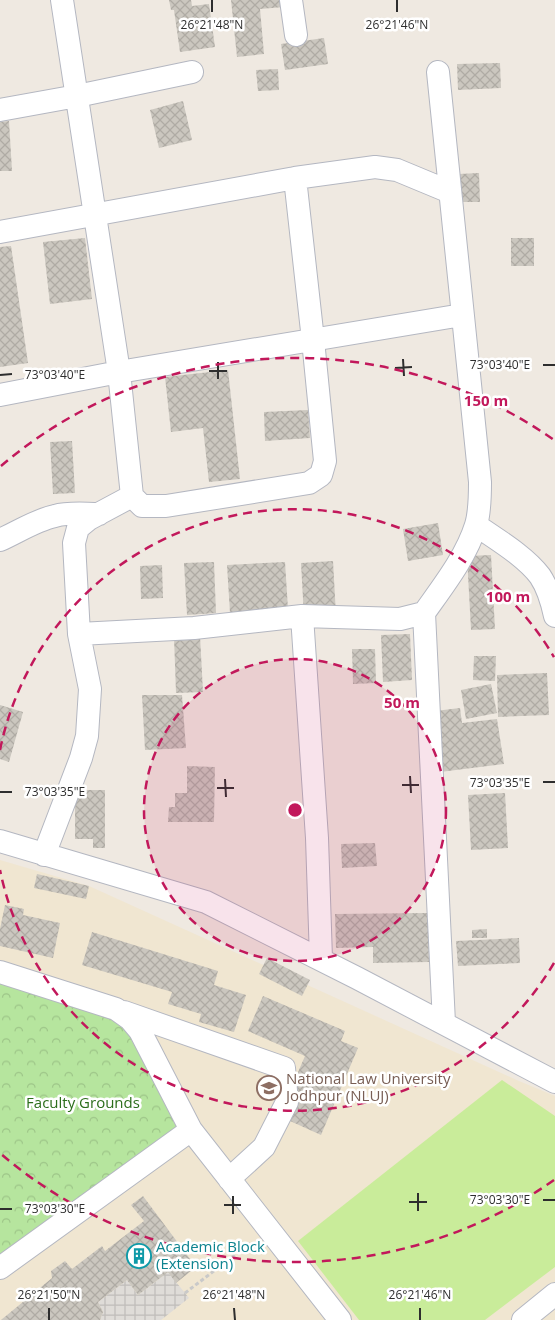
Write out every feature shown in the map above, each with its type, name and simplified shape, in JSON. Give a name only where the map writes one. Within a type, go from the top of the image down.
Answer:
[{"type":"street","points":[[62,0],[120,372],[132,496],[142,506],[166,506],[309,483],[321,475],[324,461],[295,178]]},
{"type":"street","points":[[291,0],[296,35]]},
{"type":"street","points":[[0,110],[192,72]]},
{"type":"street","points":[[438,72],[480,482],[480,503],[476,525],[464,551],[424,613],[444,1023]]},
{"type":"street","points":[[0,232],[295,178],[375,167],[397,170],[450,192]]},
{"type":"street","points":[[0,394],[462,315]]},
{"type":"street","points":[[44,855],[88,736],[90,688],[79,634],[74,543],[78,528],[132,496]]},
{"type":"street","points":[[0,540],[42,520],[55,516],[71,513],[99,514]]},
{"type":"street","points":[[476,525],[518,556],[539,576],[551,599],[555,616]]},
{"type":"street","points":[[79,634],[194,628],[302,616],[400,619],[424,613]]},
{"type":"street","points":[[302,616],[317,838],[321,960]]},
{"type":"street","points":[[0,841],[206,902],[444,1023],[555,1082]]},
{"type":"street","points":[[0,972],[116,1009],[284,1068],[287,1102],[264,1147],[229,1179]]},
{"type":"street","points":[[116,1009],[130,1019],[140,1031],[191,1130],[340,1320]]},
{"type":"street","points":[[0,1268],[191,1130]]},
{"type":"street","points":[[522,1320],[555,1294]]},
{"type":"path","points":[[185,1293],[268,1229]]},
{"type":"shaded area","name":"National Law University Jodhpur (NLUJ)","points":[[0,860],[89,886],[555,1096],[555,1320],[0,1320]]},
{"type":"shaded area","points":[[168,1272],[189,1298],[161,1320],[100,1320],[103,1312],[98,1302],[127,1280],[138,1295]]},
{"type":"green space","name":"Faculty Grounds","points":[[0,974],[116,1009],[191,1130],[0,1268]]},
{"type":"green space","points":[[502,1080],[555,1116],[555,1267],[485,1320],[359,1320],[298,1241]]},
{"type":"building","points":[[169,0],[191,0],[192,6],[209,4],[215,47],[180,52],[174,10],[171,10]]},
{"type":"building","points":[[231,0],[283,0],[284,7],[260,9],[264,54],[237,57]]},
{"type":"building","points":[[324,38],[328,64],[285,70],[281,44]]},
{"type":"building","points":[[500,63],[501,88],[458,90],[457,64]]},
{"type":"building","points":[[278,69],[279,90],[258,91],[256,70]]},
{"type":"building","points":[[183,101],[192,140],[159,148],[150,110]]},
{"type":"building","points":[[9,121],[12,171],[0,171],[0,122]]},
{"type":"building","points":[[479,173],[480,202],[460,202],[459,174]]},
{"type":"building","points":[[85,238],[92,299],[50,304],[43,242]]},
{"type":"building","points":[[511,238],[534,238],[534,266],[511,266]]},
{"type":"building","points":[[11,246],[28,363],[0,367],[0,247]]},
{"type":"building","points":[[228,370],[240,479],[209,482],[203,428],[171,432],[165,377]]},
{"type":"building","points":[[308,410],[310,438],[265,441],[264,412]]},
{"type":"building","points":[[72,441],[75,493],[53,494],[50,442]]},
{"type":"building","points":[[438,523],[443,555],[408,561],[403,529]]},
{"type":"building","points":[[491,555],[495,629],[471,630],[467,556]]},
{"type":"building","points":[[333,561],[336,615],[304,617],[301,563]]},
{"type":"building","points":[[214,562],[216,613],[187,615],[184,563]]},
{"type":"building","points":[[285,562],[288,609],[230,613],[227,565]]},
{"type":"building","points":[[162,565],[163,598],[141,599],[140,566]]},
{"type":"building","points":[[410,634],[412,680],[383,682],[381,635]]},
{"type":"building","points":[[200,636],[203,692],[176,693],[174,637]]},
{"type":"building","points":[[352,649],[375,649],[376,683],[353,684]]},
{"type":"building","points":[[474,656],[496,656],[495,681],[473,680]]},
{"type":"building","points":[[547,673],[549,715],[498,717],[497,675]]},
{"type":"building","points":[[491,684],[497,713],[466,719],[461,690]]},
{"type":"building","points":[[142,695],[182,695],[186,748],[145,750]]},
{"type":"building","points":[[0,705],[23,712],[9,762],[0,759]]},
{"type":"building","points":[[460,708],[462,723],[497,719],[504,764],[440,772],[435,711]]},
{"type":"building","points":[[187,766],[215,767],[214,822],[168,822],[169,807],[175,807],[175,793],[187,793]]},
{"type":"building","points":[[75,790],[105,790],[105,848],[93,848],[93,839],[75,839]]},
{"type":"building","points":[[505,793],[508,848],[471,850],[468,795]]},
{"type":"building","points":[[375,843],[377,866],[342,868],[341,844]]},
{"type":"building","points":[[37,874],[89,886],[86,899],[34,888]]},
{"type":"building","points":[[5,905],[24,909],[23,915],[60,923],[53,958],[0,946],[0,929]]},
{"type":"building","points":[[428,913],[429,962],[373,963],[373,947],[336,948],[335,914]]},
{"type":"building","points":[[487,929],[487,938],[472,938],[472,930]]},
{"type":"building","points":[[92,932],[218,971],[214,985],[246,995],[234,1032],[199,1022],[201,1014],[168,1004],[172,992],[82,965]]},
{"type":"building","points":[[519,938],[520,963],[458,966],[456,941]]},
{"type":"building","points":[[267,958],[310,980],[302,996],[259,974]]},
{"type":"building","points":[[263,996],[345,1031],[341,1041],[358,1048],[321,1135],[279,1116],[305,1056],[248,1031]]},
{"type":"building","name":"Academic Block (Extension)","points":[[143,1196],[196,1267],[176,1283],[168,1272],[138,1295],[127,1280],[98,1302],[103,1312],[100,1320],[1,1320],[52,1278],[51,1271],[65,1261],[72,1269],[102,1246],[105,1251],[144,1221],[131,1205]]},
{"type":"place","name":"National Law University Jodhpur (NLUJ)","points":[[269,1088]]},
{"type":"place","name":"Academic Block (Extension)","points":[[139,1256]]}]
